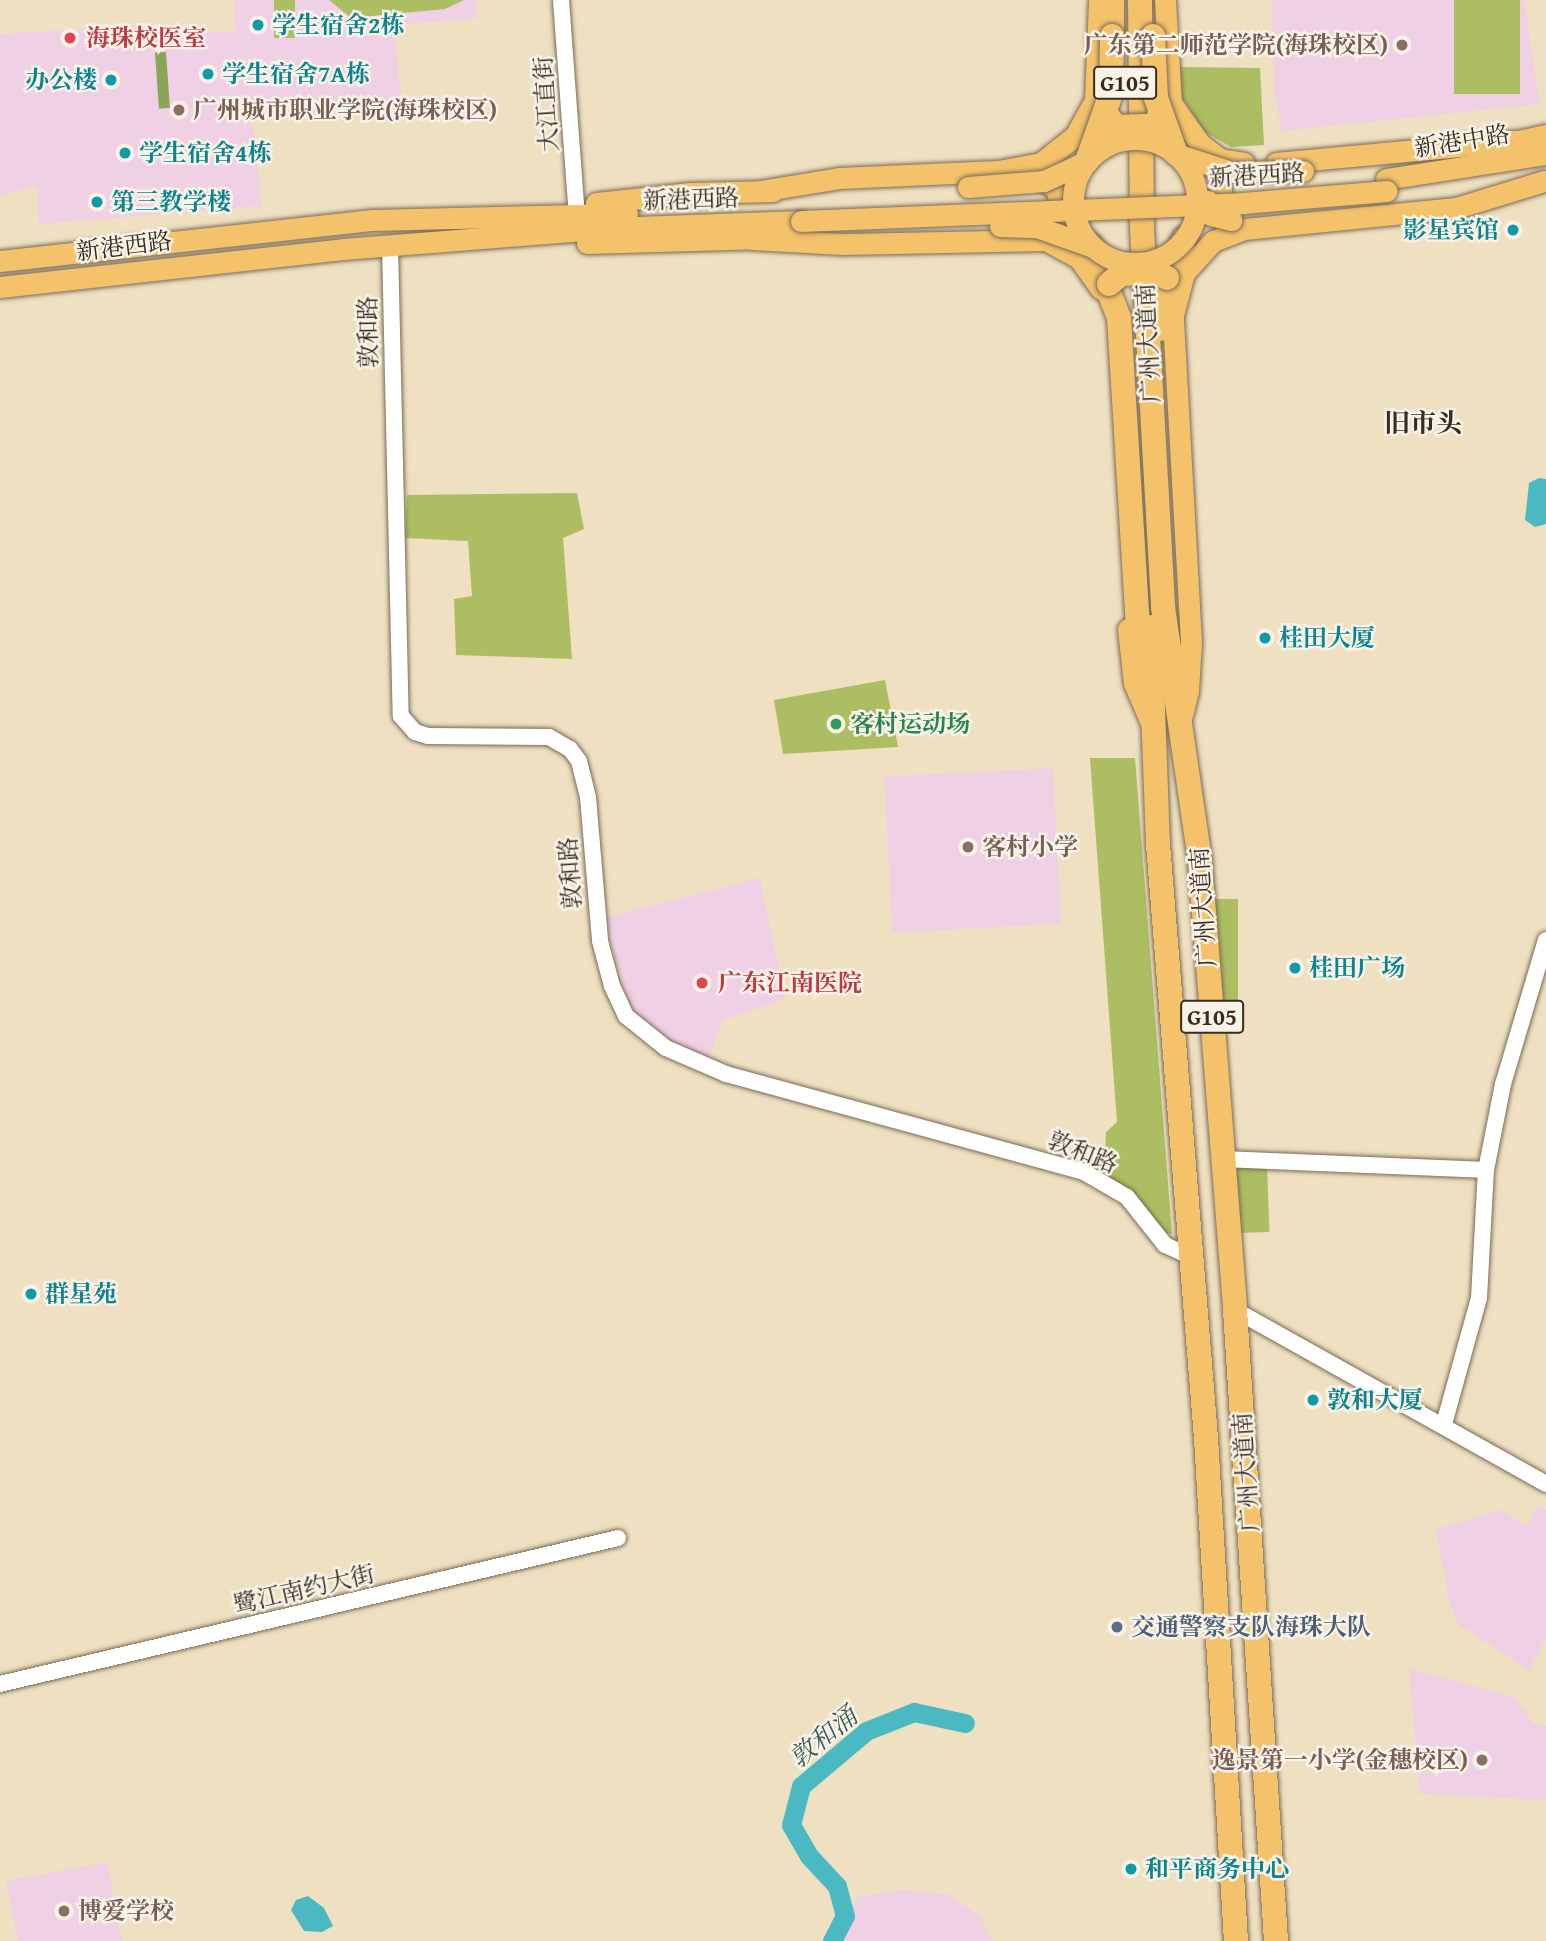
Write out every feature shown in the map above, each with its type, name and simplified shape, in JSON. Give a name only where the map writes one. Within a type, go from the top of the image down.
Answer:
[{"type":"highway","points":[[1087,161],[1106,114],[1112,0]]},
{"type":"highway","name":"广州大道南","points":[[1126,0],[1136,414],[1152,725],[1192,1257],[1236,1941]]},
{"type":"highway","name":"广州大道南","points":[[1140,0],[1145,312],[1163,607],[1195,811],[1235,1310],[1276,1941]]},
{"type":"highway","points":[[1153,0],[1153,85],[1176,154]]},
{"type":"highway","points":[[1106,114],[1116,127],[1151,126],[1158,122],[1160,111]]},
{"type":"highway","points":[[1180,724],[1170,471],[1160,322],[1167,278],[1184,239]]},
{"type":"highway","points":[[1091,246],[1109,284],[1119,317],[1140,662],[1152,725]]},
{"type":"highway","points":[[1109,284],[1121,274],[1156,273],[1167,278]]},
{"type":"main road","points":[[1042,172],[1076,136],[1095,100],[1099,0]]},
{"type":"main road","points":[[1165,0],[1171,103],[1189,131],[1219,164],[1297,162],[1514,141]]},
{"type":"main road","points":[[524,225],[576,205],[760,191],[968,187],[1087,161],[1123,140],[1151,141],[1176,154],[1219,164],[1244,174],[1303,172],[1465,153],[1546,135]]},
{"type":"main road","points":[[524,225],[594,243],[752,239],[1022,225],[1091,246],[1118,261],[1139,263],[1169,254],[1184,239],[1195,219],[1197,195],[1191,172],[1176,154]]},
{"type":"main road","name":"新港中路","points":[[1387,185],[1546,154]]},
{"type":"main road","points":[[1087,161],[1076,179],[1072,199],[1079,229],[1091,246]]},
{"type":"main road","points":[[1219,164],[1210,175],[1208,212],[1228,227],[1258,228],[1383,219],[1456,208],[1545,176]]},
{"type":"main road","points":[[760,191],[839,178],[998,171],[1042,172],[1055,187],[1062,216],[1051,236]]},
{"type":"main road","points":[[1184,239],[1228,227],[1306,213],[1545,176]]},
{"type":"main road","name":"新港中路","points":[[1387,185],[1545,176]]},
{"type":"main road","name":"新港西路","points":[[0,261],[348,222],[524,225],[801,214],[1243,203],[1387,185]]},
{"type":"main road","name":"新港西路","points":[[0,288],[390,245],[524,225]]},
{"type":"main road","points":[[1180,724],[1188,690],[1191,642],[1173,315],[1184,273],[1203,248],[1228,227]]},
{"type":"main road","points":[[752,239],[843,244],[1051,236],[1090,269],[1108,313],[1130,656],[1142,709],[1152,725]]},
{"type":"street","name":"大江直街","points":[[561,0],[576,205]]},
{"type":"street","name":"敦和路","points":[[390,245],[401,716],[415,732],[428,736],[549,737],[570,749],[579,761],[588,797],[600,941],[612,986],[626,1016],[645,1036],[726,1074],[1084,1172],[1121,1192],[1165,1245],[1192,1257]]},
{"type":"street","points":[[1444,1424],[1479,1298],[1486,1170],[1526,994],[1546,940]]},
{"type":"street","points":[[1224,1159],[1486,1170]]},
{"type":"street","points":[[1235,1310],[1546,1483]]},
{"type":"street","name":"鹭江南约大街","points":[[0,1684],[618,1538]]},
{"type":"shaded area","name":"广州城市职业学院(海珠校区)","points":[[235,0],[476,0],[477,18],[394,25],[402,107],[252,120],[262,206],[39,224],[37,186],[0,195],[0,34],[128,26],[155,26],[174,34],[235,31]]},
{"type":"shaded area","name":"广东第二师范学院(海珠校区)","points":[[1272,0],[1524,0],[1540,104],[1282,131],[1274,91]]},
{"type":"shaded area","name":"客村小学","points":[[1053,768],[1061,924],[892,933],[884,777]]},
{"type":"shaded area","name":"广东江南医院","points":[[760,878],[785,999],[724,1020],[707,1060],[674,1043],[631,1009],[604,918]]},
{"type":"shaded area","points":[[1537,1506],[1546,1510],[1546,1638],[1529,1670],[1459,1625],[1449,1601],[1436,1529],[1501,1510],[1527,1526]]},
{"type":"shaded area","name":"逸景第一小学(金穗校区)","points":[[1409,1669],[1514,1697],[1533,1724],[1546,1726],[1546,1800],[1420,1794]]},
{"type":"shaded area","name":"博爱学校","points":[[107,1862],[122,1941],[18,1941],[6,1881]]},
{"type":"shaded area","points":[[903,1890],[951,1895],[980,1917],[992,1941],[840,1941],[857,1897]]},
{"type":"green space","points":[[274,0],[295,0],[295,38],[274,38]]},
{"type":"green space","points":[[329,0],[464,0],[445,9],[351,18]]},
{"type":"green space","points":[[1454,0],[1520,0],[1520,94],[1454,94]]},
{"type":"green space","points":[[166,52],[170,108],[159,109],[155,53]]},
{"type":"green space","points":[[1179,67],[1260,68],[1264,145],[1231,147],[1205,132],[1182,98]]},
{"type":"green space","points":[[577,493],[584,529],[563,538],[572,659],[456,655],[454,599],[472,596],[468,541],[405,538],[407,495]]},
{"type":"green space","name":"客村运动场","points":[[885,680],[898,747],[783,754],[774,700]]},
{"type":"green space","points":[[1090,758],[1135,758],[1172,1234],[1161,1232],[1104,1173],[1106,1132],[1117,1122]]},
{"type":"green space","points":[[1205,899],[1238,899],[1238,1011],[1205,1011]]},
{"type":"green space","points":[[1267,1164],[1269,1232],[1231,1233],[1229,1165]]},
{"type":"water","points":[[1539,478],[1546,479],[1546,524],[1535,527],[1525,520],[1529,483]]},
{"type":"water","points":[[308,1896],[324,1908],[333,1926],[322,1932],[304,1931],[291,1910],[296,1900]]},
{"type":"waterway","name":"敦和涌","points":[[832,1941],[845,1916],[837,1886],[809,1856],[791,1825],[801,1786],[866,1731],[914,1712],[965,1723]]},
{"type":"place","name":"学生宿舍2栋","points":[[258,25]]},
{"type":"place","name":"海珠校医室","points":[[70,38]]},
{"type":"place","name":"广东第二师范学院(海珠校区)","points":[[1402,45]]},
{"type":"place","name":"学生宿舍7A栋","points":[[208,74]]},
{"type":"place","name":"办公楼","points":[[111,80]]},
{"type":"place","name":"广州城市职业学院(海珠校区)","points":[[179,110]]},
{"type":"place","name":"学生宿舍4栋","points":[[125,153]]},
{"type":"place","name":"第三教学楼","points":[[97,202]]},
{"type":"place","name":"影星宾馆","points":[[1513,230]]},
{"type":"place","name":"桂田大厦","points":[[1265,638]]},
{"type":"place","name":"客村运动场","points":[[836,724]]},
{"type":"place","name":"客村小学","points":[[968,847]]},
{"type":"place","name":"桂田广场","points":[[1295,968]]},
{"type":"place","name":"广东江南医院","points":[[702,983]]},
{"type":"place","name":"群星苑","points":[[31,1294]]},
{"type":"place","name":"敦和大厦","points":[[1313,1400]]},
{"type":"place","name":"交通警察支队海珠大队","points":[[1117,1627]]},
{"type":"place","name":"逸景第一小学(金穗校区)","points":[[1482,1760]]},
{"type":"place","name":"和平商务中心","points":[[1131,1869]]},
{"type":"place","name":"博爱学校","points":[[64,1911]]},
{"type":"district","name":"旧市头","points":[[1423,423]]}]
